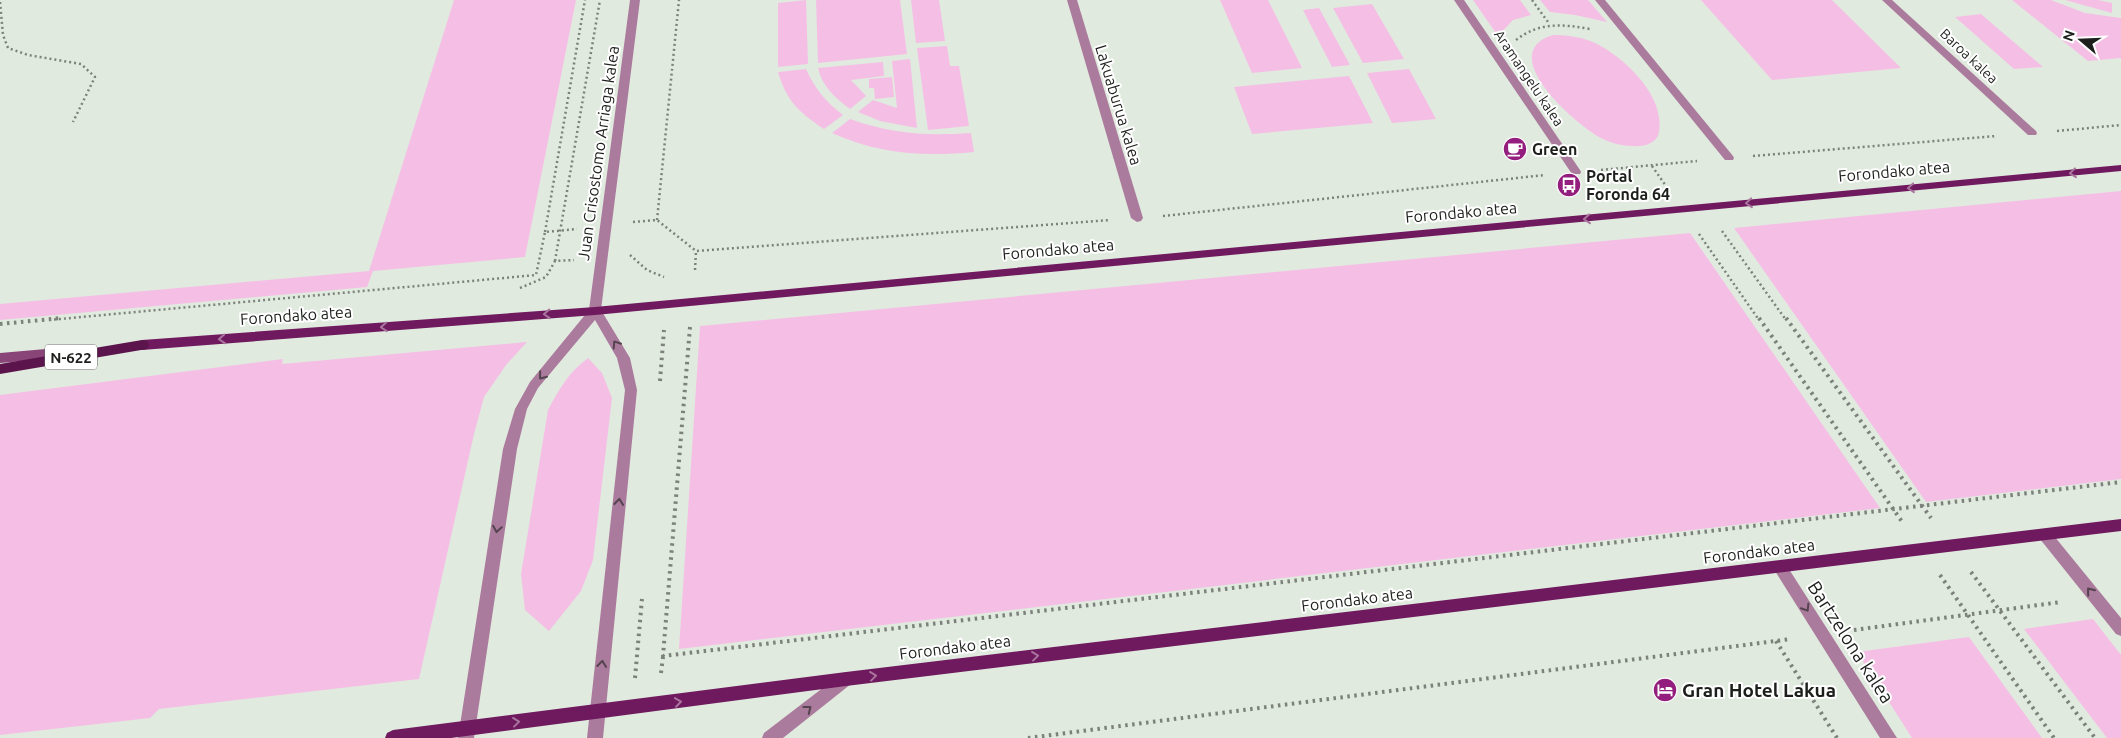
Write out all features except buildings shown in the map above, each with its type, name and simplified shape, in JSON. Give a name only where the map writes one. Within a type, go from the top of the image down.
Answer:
[{"type":"highway","name":"N-622","points":[[0,369],[142,345]]},
{"type":"main road","name":"Forondako atea","points":[[0,358],[142,345],[595,311],[2121,168]]},
{"type":"main road","name":"Forondako atea","points":[[393,738],[467,733],[597,712],[846,679],[2121,525]]},
{"type":"street","name":"Juan Crisostomo Arriaga kalea","points":[[595,311],[635,0]]},
{"type":"street","name":"Lakuaburua kalea","points":[[1072,0],[1137,218]]},
{"type":"street","name":"Aramangelu kalea","points":[[1459,0],[1576,172]]},
{"type":"street","points":[[1600,0],[1729,158]]},
{"type":"street","name":"Baroa kalea","points":[[1887,0],[2032,133]]},
{"type":"street","points":[[467,733],[510,449],[521,409],[534,385],[595,311],[624,356],[631,377],[595,738]]},
{"type":"street","points":[[2045,535],[2121,629]]},
{"type":"street","name":"Bartzelona kalea","points":[[1780,567],[1890,738]]},
{"type":"street","points":[[770,738],[846,679]]},
{"type":"path","points":[[0,324],[536,274],[585,0]]},
{"type":"path","points":[[555,262],[600,0]]},
{"type":"path","points":[[657,220],[679,0]]},
{"type":"path","points":[[1532,0],[1548,22]]},
{"type":"path","points":[[0,2],[3,35],[8,48],[28,55],[81,64],[94,77],[73,122]]},
{"type":"path","points":[[1499,59],[1529,29],[1549,24],[1593,30],[1635,44]]},
{"type":"path","points":[[545,232],[560,232],[657,220],[696,251],[1137,218],[1576,172],[2121,125]]},
{"type":"path","points":[[1705,208],[1922,506],[2095,738]]},
{"type":"path","points":[[1684,210],[2054,738]]},
{"type":"path","points":[[695,270],[696,251]]},
{"type":"path","points":[[691,326],[663,656],[1895,511],[1922,506],[2121,482]]},
{"type":"path","points":[[1028,738],[1776,641],[2000,611],[2094,596]]},
{"type":"path","points":[[1776,641],[1837,738]]},
{"type":"shaded area","points":[[454,0],[576,0],[525,257],[373,271],[367,287],[0,320],[0,304],[369,271]]},
{"type":"shaded area","points":[[806,0],[808,64],[778,67],[778,3]]},
{"type":"shaded area","points":[[816,0],[900,0],[907,54],[818,63]]},
{"type":"shaded area","points":[[911,0],[939,0],[945,41],[916,43]]},
{"type":"shaded area","points":[[1220,0],[1268,0],[1302,68],[1252,73]]},
{"type":"shaded area","points":[[1473,0],[1520,0],[1531,15],[1513,20],[1498,36]]},
{"type":"shaded area","points":[[1540,0],[1588,0],[1607,22],[1550,12]]},
{"type":"shaded area","points":[[1701,0],[1832,0],[1901,68],[1772,80]]},
{"type":"shaded area","points":[[2012,0],[2051,0],[2085,13],[2121,18],[2121,58],[2088,61]]},
{"type":"shaded area","points":[[2065,0],[2098,0],[2112,3],[2112,13]]},
{"type":"shaded area","points":[[1372,4],[1404,59],[1363,63],[1333,8]]},
{"type":"shaded area","points":[[1319,8],[1350,65],[1332,67],[1303,10]]},
{"type":"shaded area","points":[[1982,14],[2043,67],[2014,69],[1955,17]]},
{"type":"shaded area","points":[[1553,35],[1575,37],[1597,44],[1620,59],[1631,69],[1650,92],[1656,105],[1659,118],[1659,132],[1652,142],[1636,146],[1610,142],[1591,132],[1560,105],[1546,89],[1536,72],[1532,57],[1537,44]]},
{"type":"shaded area","points":[[947,46],[950,66],[959,66],[969,126],[928,130],[917,48]]},
{"type":"shaded area","points":[[910,59],[917,128],[880,121],[858,112],[873,100],[897,108],[892,61]]},
{"type":"shaded area","points":[[883,62],[884,76],[851,80],[866,96],[850,109],[830,91],[818,68]]},
{"type":"shaded area","points":[[806,69],[821,95],[843,115],[824,129],[801,111],[790,99],[778,72]]},
{"type":"shaded area","points":[[1409,69],[1436,119],[1392,123],[1367,73]]},
{"type":"shaded area","points":[[1349,76],[1373,123],[1252,134],[1234,87]]},
{"type":"shaded area","points":[[892,77],[894,97],[875,99],[874,88],[869,88],[869,79]]},
{"type":"shaded area","points":[[850,119],[880,128],[909,133],[971,133],[974,152],[919,154],[884,150],[832,133]]},
{"type":"shaded area","points":[[2121,191],[2121,479],[1926,502],[1734,228]]},
{"type":"shaded area","points":[[1690,233],[1880,508],[679,649],[700,326]]},
{"type":"shaded area","points":[[527,342],[506,365],[484,397],[419,679],[159,709],[150,718],[0,735],[0,395],[283,359],[282,364]]},
{"type":"shaded area","points":[[588,358],[602,373],[612,398],[593,560],[581,591],[549,631],[525,610],[521,574],[548,410],[565,381]]},
{"type":"shaded area","points":[[2093,619],[2121,655],[2121,738],[2107,738],[2024,629]]},
{"type":"shaded area","points":[[1969,637],[2042,738],[1912,738],[1857,652]]},
{"type":"place","name":"Green","points":[[1515,149]]},
{"type":"place","name":"Portal Foronda 64","points":[[1569,185]]},
{"type":"place","name":"Gran Hotel Lakua","points":[[1665,690]]}]
